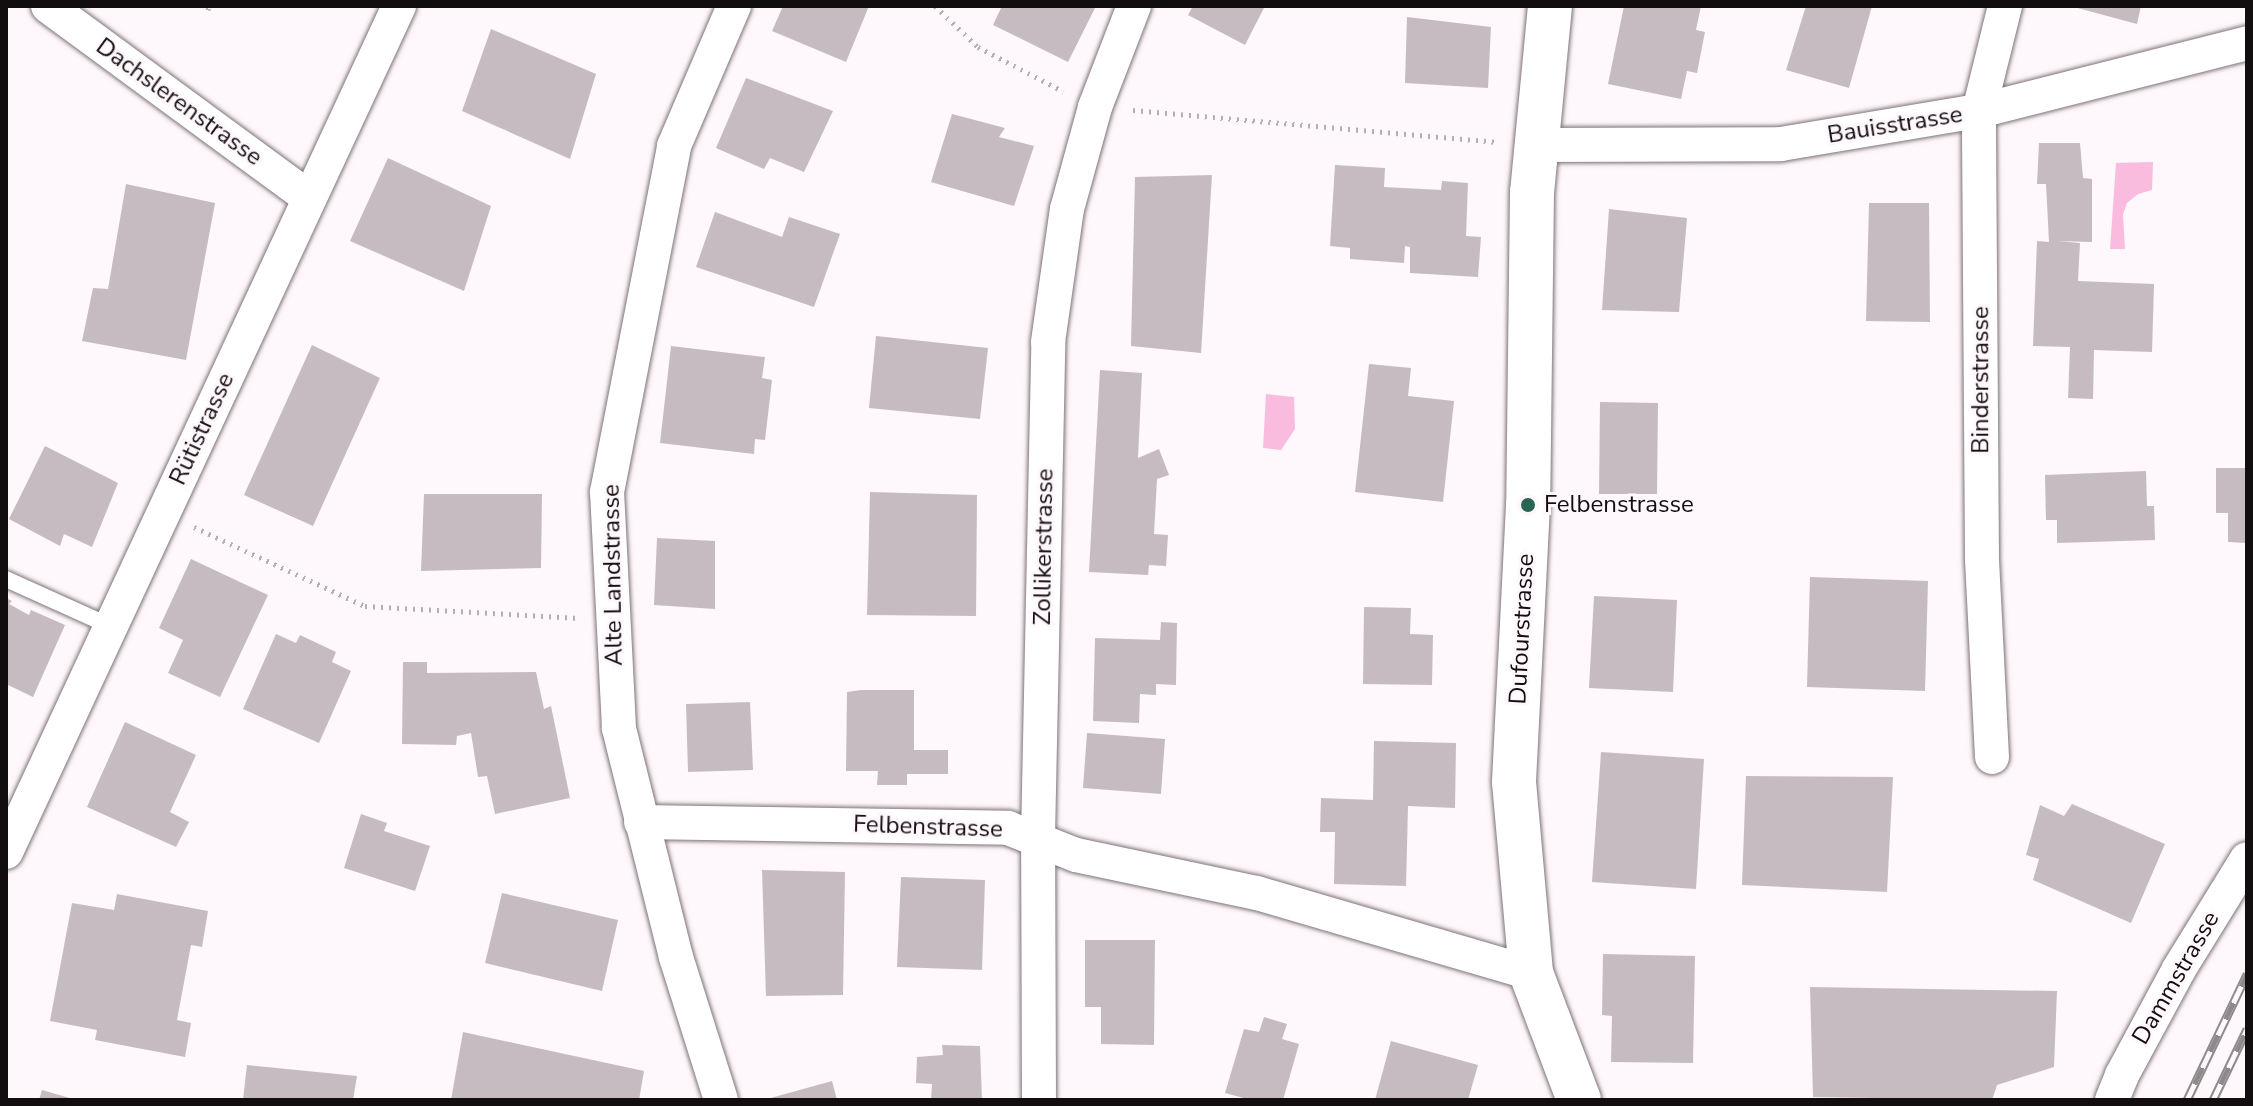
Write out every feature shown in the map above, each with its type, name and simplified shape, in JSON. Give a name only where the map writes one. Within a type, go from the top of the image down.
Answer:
[{"type":"main road","name":"Dufourstrasse","points":[[1550,6],[1535,145],[1528,505],[1514,782],[1531,973],[1579,1100]]},
{"type":"street","name":"Dachslerenstrasse","points":[[48,6],[309,198]]},
{"type":"street","name":"Rütistrasse","points":[[6,852],[399,6]]},
{"type":"street","name":"Alte Landstrasse","points":[[721,1100],[676,957],[619,728],[607,492],[674,146],[734,6]]},
{"type":"street","name":"Zollikerstrasse","points":[[1039,1100],[1038,837],[1048,342],[1067,209],[1095,107],[1134,6]]},
{"type":"street","name":"Binderstrasse","points":[[1992,757],[1982,560],[1979,111],[2005,6]]},
{"type":"street","name":"Bauisstrasse","points":[[1535,145],[1781,144],[1979,111],[2247,43]]},
{"type":"street","name":"Felbenstrasse","points":[[641,822],[1008,828],[1038,837],[1076,855],[1257,893],[1531,973]]},
{"type":"street","name":"Dammstrasse","points":[[2112,1100],[2122,1075],[2179,969],[2247,859]]},
{"type":"lane","points":[[6,579],[110,626]]},
{"type":"path","points":[[935,6],[978,47],[1095,107],[1535,145]]},
{"type":"path","points":[[162,513],[365,606],[588,618]]},
{"type":"shaded area","points":[[2153,162],[2152,190],[2138,194],[2127,203],[2123,214],[2125,249],[2110,249],[2116,163]]},
{"type":"shaded area","points":[[1266,394],[1294,397],[1295,429],[1281,450],[1263,448]]},
{"type":"building","points":[[783,6],[869,6],[846,62],[772,31]]},
{"type":"building","points":[[1002,6],[1096,6],[1068,62],[993,25]]},
{"type":"building","points":[[1193,6],[1265,6],[1245,45],[1188,15]]},
{"type":"building","points":[[1624,6],[1701,6],[1696,30],[1705,32],[1697,73],[1687,71],[1681,99],[1608,84]]},
{"type":"building","points":[[1806,6],[1872,6],[1849,88],[1786,70]]},
{"type":"building","points":[[2070,6],[2141,6],[2137,24]]},
{"type":"building","points":[[1407,17],[1491,27],[1488,88],[1405,83]]},
{"type":"building","points":[[491,29],[596,74],[570,159],[462,111]]},
{"type":"building","points":[[746,78],[833,111],[804,172],[770,158],[764,169],[716,148]]},
{"type":"building","points":[[952,114],[1005,128],[999,137],[1034,146],[1014,206],[931,182]]},
{"type":"building","points":[[2039,143],[2080,143],[2083,178],[2092,179],[2092,242],[2058,241],[2080,243],[2078,281],[2154,284],[2152,352],[2094,350],[2093,399],[2068,398],[2070,347],[2033,346],[2037,241],[2049,242],[2046,184],[2037,184]]},
{"type":"building","points":[[388,158],[491,206],[464,291],[350,241]]},
{"type":"building","points":[[1335,165],[1385,168],[1384,187],[1441,190],[1442,181],[1468,183],[1466,236],[1481,237],[1478,277],[1410,273],[1410,247],[1405,246],[1404,263],[1350,259],[1350,248],[1330,246]]},
{"type":"building","points":[[1212,175],[1201,353],[1131,346],[1135,177]]},
{"type":"building","points":[[126,184],[215,203],[186,360],[82,341],[93,288],[108,289]]},
{"type":"building","points":[[1869,203],[1929,203],[1930,322],[1866,321]]},
{"type":"building","points":[[1609,209],[1687,218],[1679,312],[1602,310]]},
{"type":"building","points":[[715,212],[782,237],[789,217],[840,234],[814,307],[696,267]]},
{"type":"building","points":[[876,336],[988,348],[980,419],[869,408]]},
{"type":"building","points":[[312,345],[380,378],[313,526],[244,495]]},
{"type":"building","points":[[671,346],[765,357],[762,378],[772,380],[765,440],[755,439],[754,454],[660,443]]},
{"type":"building","points":[[1369,364],[1411,368],[1408,396],[1454,401],[1443,502],[1355,492]]},
{"type":"building","points":[[1100,370],[1142,373],[1138,458],[1159,449],[1169,475],[1157,479],[1154,534],[1168,535],[1166,566],[1149,565],[1148,575],[1089,572]]},
{"type":"building","points":[[1600,402],[1658,403],[1657,494],[1599,494]]},
{"type":"building","points":[[45,446],[118,483],[92,547],[64,534],[60,546],[9,519]]},
{"type":"building","points":[[2216,468],[2247,468],[2247,543],[2228,542],[2228,513],[2216,513]]},
{"type":"building","points":[[2146,471],[2147,506],[2154,506],[2155,540],[2057,543],[2057,520],[2046,520],[2045,475]]},
{"type":"building","points":[[870,492],[977,495],[976,616],[867,615]]},
{"type":"building","points":[[424,494],[542,494],[541,568],[421,571]]},
{"type":"building","points":[[657,538],[715,541],[715,609],[654,605]]},
{"type":"building","points":[[191,559],[268,595],[220,697],[168,673],[183,640],[159,628]]},
{"type":"building","points":[[1810,577],[1928,581],[1925,691],[1807,687]]},
{"type":"building","points":[[1594,596],[1677,600],[1673,692],[1589,688]]},
{"type":"building","points":[[6,598],[12,601],[9,604],[29,615],[31,610],[65,625],[33,697],[6,684]]},
{"type":"building","points":[[1364,607],[1411,608],[1410,634],[1433,635],[1432,685],[1363,684]]},
{"type":"building","points":[[1161,622],[1177,623],[1176,685],[1156,684],[1156,695],[1140,694],[1139,723],[1093,721],[1095,638],[1160,640]]},
{"type":"building","points":[[276,634],[296,643],[300,635],[336,652],[332,662],[351,671],[319,743],[243,709]]},
{"type":"building","points":[[403,662],[427,662],[427,673],[536,672],[544,709],[551,706],[570,798],[495,814],[487,776],[478,777],[471,733],[457,736],[456,745],[402,744]]},
{"type":"building","points":[[914,690],[914,750],[948,750],[948,774],[907,774],[907,785],[877,785],[878,771],[846,771],[847,692]]},
{"type":"building","points":[[750,702],[753,770],[688,772],[686,704]]},
{"type":"building","points":[[125,722],[196,755],[170,812],[189,822],[176,847],[87,807]]},
{"type":"building","points":[[1087,733],[1165,739],[1161,794],[1083,788]]},
{"type":"building","points":[[1374,741],[1456,743],[1455,808],[1408,806],[1406,886],[1334,884],[1335,832],[1320,832],[1321,798],[1373,800]]},
{"type":"building","points":[[1601,752],[1704,759],[1696,889],[1592,882]]},
{"type":"building","points":[[1746,776],[1893,777],[1887,892],[1742,885]]},
{"type":"building","points":[[2072,804],[2165,844],[2131,923],[2033,880],[2039,859],[2026,855],[2040,805],[2064,816]]},
{"type":"building","points":[[361,814],[387,823],[384,831],[430,846],[415,891],[344,868]]},
{"type":"building","points":[[762,870],[845,872],[843,995],[766,996]]},
{"type":"building","points":[[901,877],[985,880],[982,970],[897,967]]},
{"type":"building","points":[[502,893],[618,920],[602,991],[485,963]]},
{"type":"building","points":[[117,894],[208,911],[202,947],[191,945],[177,1020],[191,1023],[185,1057],[95,1040],[97,1030],[50,1021],[72,903],[114,910]]},
{"type":"building","points":[[1085,940],[1155,940],[1154,1045],[1101,1044],[1101,1007],[1085,1007]]},
{"type":"building","points":[[1603,954],[1695,956],[1693,1063],[1611,1062],[1612,1016],[1602,1015]]},
{"type":"building","points":[[1810,987],[2057,991],[2054,1067],[1997,1085],[1992,1100],[1813,1097]]},
{"type":"building","points":[[1264,1017],[1287,1024],[1282,1039],[1299,1044],[1283,1100],[1251,1100],[1225,1093],[1244,1029],[1259,1032]]},
{"type":"building","points":[[463,1032],[644,1071],[639,1100],[451,1100]]},
{"type":"building","points":[[1391,1041],[1478,1065],[1468,1100],[1375,1100]]},
{"type":"building","points":[[942,1045],[980,1046],[982,1100],[931,1100],[932,1084],[916,1083],[917,1057],[943,1055]]},
{"type":"building","points":[[247,1065],[357,1076],[353,1100],[243,1100]]},
{"type":"building","points":[[832,1081],[837,1100],[767,1100],[767,1099]]},
{"type":"building","points":[[42,1090],[73,1099],[73,1100],[39,1100]]},
{"type":"railway","points":[[2187,1100],[2247,974]]},
{"type":"railway","points":[[2213,1100],[2247,1029]]},
{"type":"place","name":"Felbenstrasse","points":[[1528,505]]}]
